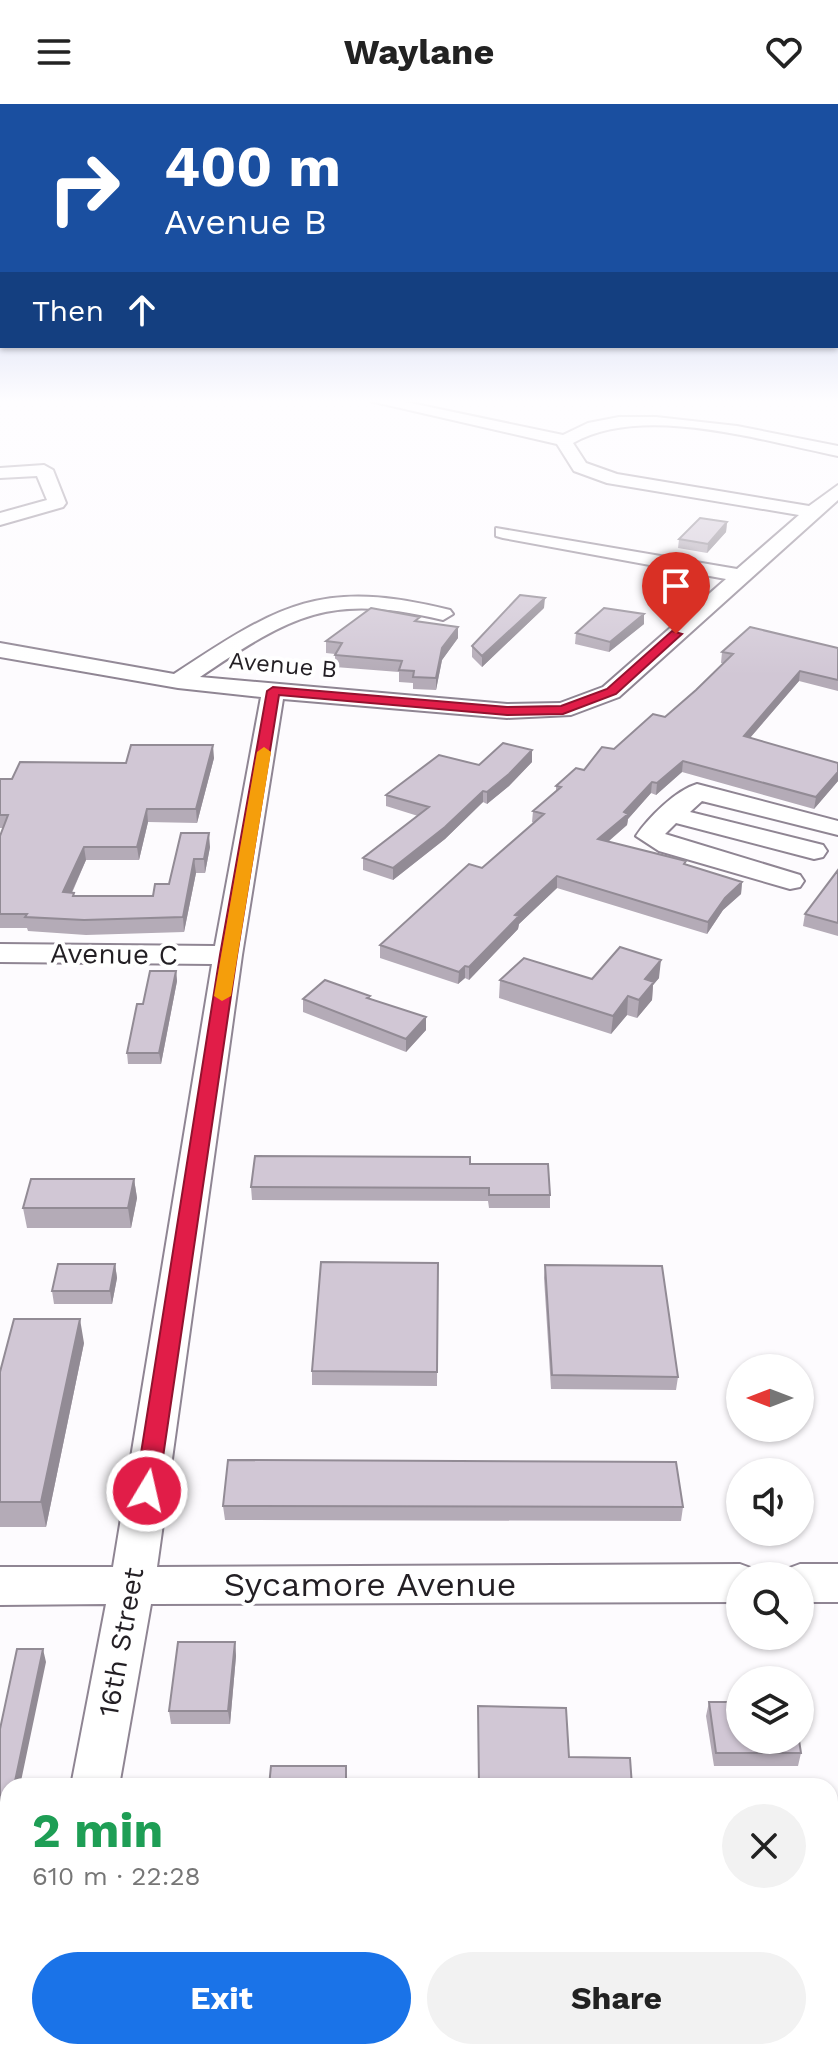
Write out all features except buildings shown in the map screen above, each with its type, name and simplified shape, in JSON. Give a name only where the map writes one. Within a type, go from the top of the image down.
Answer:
[{"type":"street","points":[[0,519],[57,503],[53,492]]},
{"type":"street","points":[[700,492],[814,512]]},
{"type":"street","name":"Avenue B","points":[[0,650],[178,681],[507,711],[563,710],[611,692],[836,492]]},
{"type":"street","points":[[503,532],[741,576]]},
{"type":"street","points":[[178,681],[271,620],[307,606],[377,601],[443,614]]},
{"type":"street","name":"16th Street","points":[[96,1778],[132,1585],[228,955],[273,691]]},
{"type":"street","points":[[790,881],[668,845],[649,836],[663,818],[673,815],[697,792],[833,828]]},
{"type":"street","points":[[673,815],[814,851]]},
{"type":"street","name":"Avenue C","points":[[0,953],[228,955]]},
{"type":"street","name":"Sycamore Avenue","points":[[0,1586],[726,1583]]},
{"type":"street","points":[[814,1583],[838,1583]]},
{"type":"slow traffic","points":[[222,996],[264,752]]},
{"type":"route","points":[[147,1491],[228,955],[273,691],[507,711],[563,710],[611,692],[676,634]]}]
